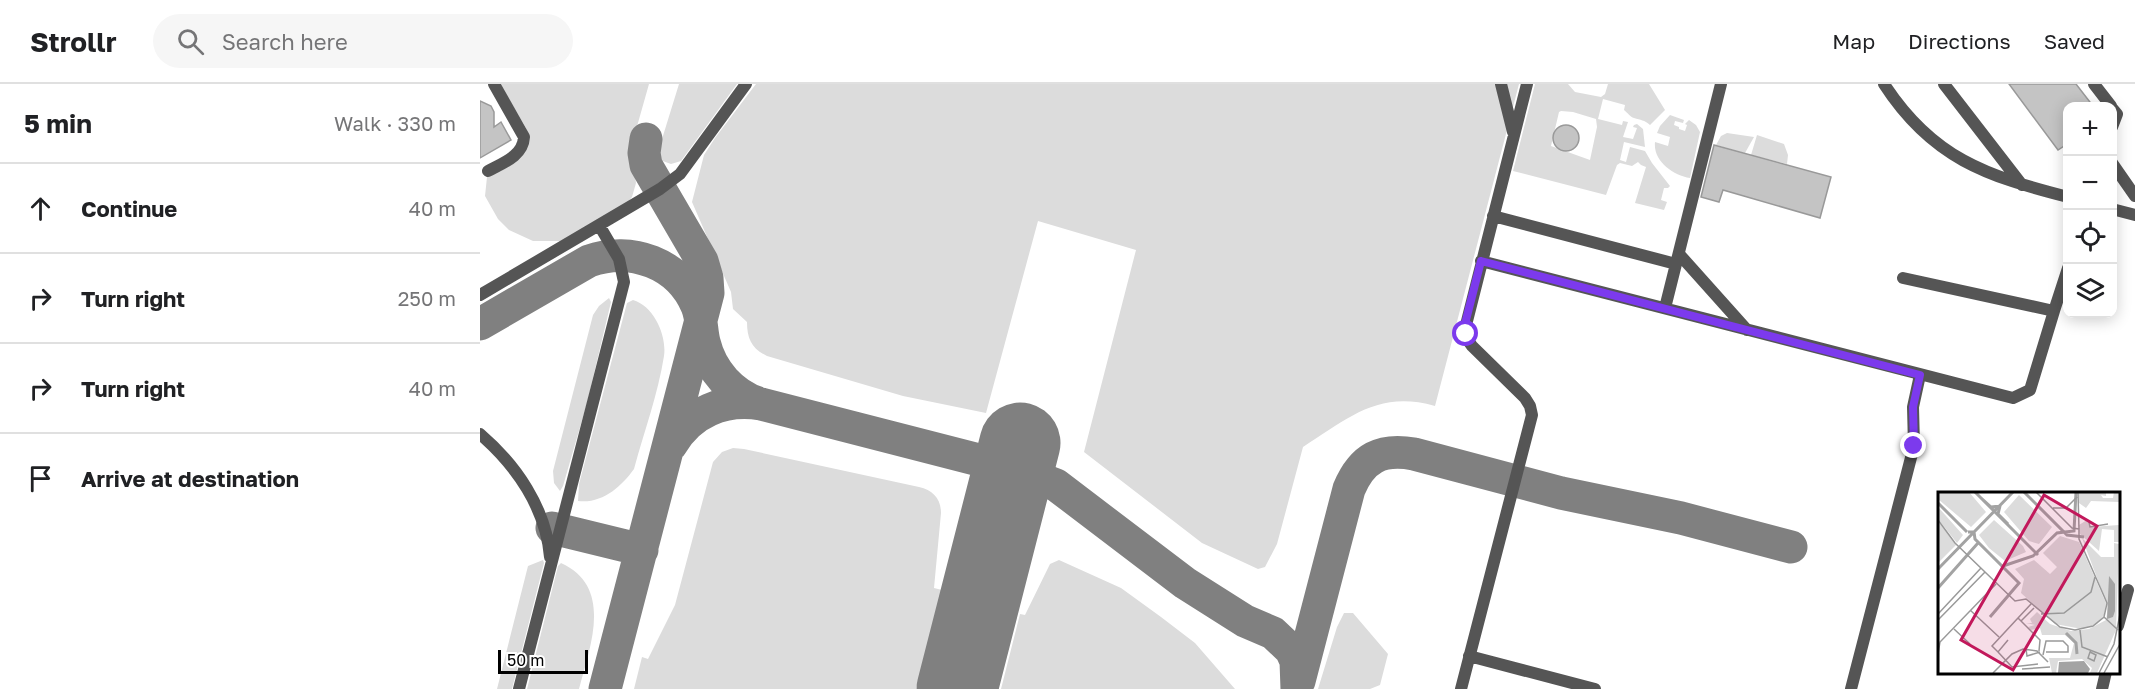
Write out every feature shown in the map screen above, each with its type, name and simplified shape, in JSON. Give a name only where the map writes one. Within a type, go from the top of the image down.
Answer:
[{"type":"street","points":[[488,171],[516,155],[524,144],[524,137],[494,84]]},
{"type":"street","points":[[480,295],[660,189],[680,174],[746,84]]},
{"type":"street","points":[[1501,84],[1514,136]]},
{"type":"street","points":[[1461,689],[1532,415],[1525,398],[1472,345],[1466,334],[1466,320],[1527,84]]},
{"type":"street","points":[[1665,308],[1721,84]]},
{"type":"street","points":[[1944,84],[2022,185]]},
{"type":"street","points":[[2094,84],[2108,102]]},
{"type":"street","points":[[1888,86],[1912,121],[1952,153],[1983,172],[2063,196]]},
{"type":"street","points":[[2117,170],[2135,196]]},
{"type":"street","points":[[2116,210],[2135,215]]},
{"type":"street","points":[[1493,216],[1677,259],[1747,330]]},
{"type":"street","points":[[519,689],[624,282],[619,259],[600,225]]},
{"type":"street","points":[[1481,261],[2013,398],[2030,390],[2063,280]]},
{"type":"street","points":[[1903,278],[2054,310]]},
{"type":"street","points":[[1851,689],[1914,446],[1913,407],[1920,375]]},
{"type":"street","points":[[480,434],[510,463],[532,497],[547,538],[551,565]]},
{"type":"street","points":[[2120,619],[2128,590]]},
{"type":"street","points":[[1469,656],[1595,689]]},
{"type":"street","points":[[2102,689],[2106,674]]},
{"type":"shaded area","points":[[500,84],[649,84],[634,137],[632,153],[636,183],[628,202],[562,241],[533,241],[509,230],[498,219],[485,196],[487,177],[514,163],[528,137],[526,128]]},
{"type":"shaded area","points":[[679,84],[737,84],[681,161],[671,164],[660,160],[658,152]]},
{"type":"shaded area","points":[[756,84],[1519,84],[1435,406],[1415,402],[1380,404],[1350,417],[1303,447],[1277,544],[1265,567],[1258,569],[1202,543],[1084,452],[1136,250],[1038,221],[986,413],[903,396],[767,356],[754,347],[749,338],[747,322],[733,309],[731,292],[692,202],[704,155]]},
{"type":"shaded area","points":[[1535,84],[1568,84],[1575,92],[1601,97],[1605,94],[1608,84],[1649,84],[1665,110],[1650,125],[1630,116],[1624,110],[1625,105],[1603,99],[1598,119],[1622,125],[1623,121],[1628,122],[1623,137],[1633,139],[1637,128],[1633,127],[1634,125],[1637,124],[1643,129],[1645,147],[1624,142],[1620,160],[1626,162],[1630,147],[1645,151],[1670,186],[1664,188],[1661,200],[1667,202],[1664,210],[1635,203],[1646,167],[1638,162],[1632,166],[1620,163],[1617,165],[1606,195],[1513,171]],"holes":[[[1559,112],[1573,112],[1596,119],[1597,127],[1590,160],[1551,146]]]},
{"type":"shaded area","points":[[1670,115],[1684,120],[1683,123],[1675,121],[1674,125],[1679,129],[1685,131],[1687,125],[1685,124],[1689,120],[1700,132],[1690,178],[1677,174],[1665,166],[1655,149],[1655,142],[1668,146],[1670,137],[1657,133]]},
{"type":"shaded area","points":[[1727,133],[1754,137],[1745,153],[1716,145],[1721,136]]},
{"type":"shaded area","points":[[1757,135],[1784,144],[1788,155],[1787,164],[1751,155]]},
{"type":"shaded area","points":[[609,298],[611,302],[587,403],[560,491],[554,483],[553,471],[593,315]]},
{"type":"shaded area","points":[[633,300],[647,308],[653,315],[663,340],[664,356],[655,399],[634,469],[617,488],[603,497],[578,501],[579,484],[627,303]]},
{"type":"shaded area","points":[[733,448],[919,487],[935,496],[940,503],[941,513],[934,588],[942,590],[916,689],[634,689],[642,657],[648,659],[675,605],[713,462],[722,452]]},
{"type":"shaded area","points":[[543,560],[512,689],[497,689],[528,566]]},
{"type":"shaded area","points":[[1059,560],[1121,588],[1161,617],[1195,643],[1235,689],[1001,689],[1020,614],[1025,615],[1050,564]]},
{"type":"shaded area","points":[[561,563],[577,574],[588,587],[593,602],[592,637],[584,673],[579,689],[527,689],[558,566]]},
{"type":"shaded area","points":[[1344,613],[1353,613],[1388,654],[1380,685],[1370,689],[1318,689],[1337,627]]},
{"type":"building","points":[[2009,84],[2076,84],[2090,102],[2063,102],[2063,147],[2058,150]]},
{"type":"building","points":[[480,101],[491,106],[494,112],[494,127],[501,122],[511,140],[480,158]]},
{"type":"building","points":[[1566,125],[1575,129],[1579,138],[1575,147],[1566,151],[1557,147],[1553,138],[1557,129]]},
{"type":"building","points":[[1714,145],[1831,177],[1820,218],[1723,190],[1719,202],[1701,197]]},
{"type":"taxiway","points":[[605,689],[708,293],[702,261],[646,165],[644,153],[646,139]]},
{"type":"taxiway","points":[[480,324],[589,261],[621,256],[637,257],[652,262],[666,269],[689,291],[699,310],[707,353],[717,372],[741,395],[761,404],[1014,469],[1056,485],[1185,583],[1245,621],[1273,633],[1291,650],[1296,661],[1297,689]]},
{"type":"taxiway","points":[[671,445],[688,424],[709,410],[734,403],[761,404]]},
{"type":"taxiway","points":[[1299,681],[1349,489],[1360,470],[1382,454],[1414,454],[1561,493],[1681,518],[1791,547]]},
{"type":"taxiway","points":[[552,528],[642,550]]},
{"type":"runway","points":[[957,689],[1020,443]]},
{"type":"route","points":[[1466,334],[1466,320],[1481,261],[1920,375],[1913,407],[1914,446]]}]
